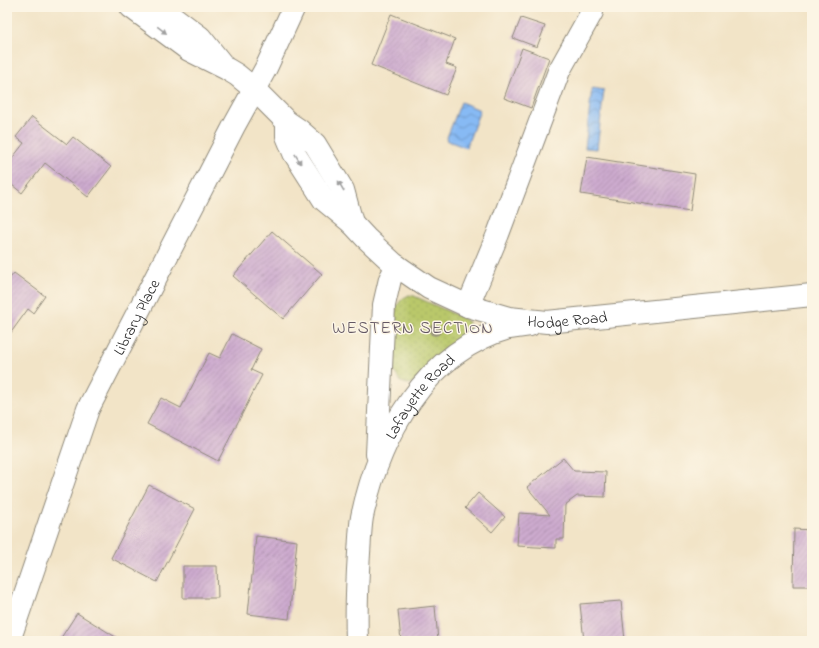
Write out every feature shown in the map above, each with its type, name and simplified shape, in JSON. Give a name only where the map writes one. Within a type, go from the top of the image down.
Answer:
[{"type":"street","name":"Hodge Road","points":[[131,7],[189,50],[227,68]]},
{"type":"street","name":"Hodge Road","points":[[160,7],[200,37],[227,68],[254,90],[287,122],[287,136],[294,153],[324,200],[352,223],[397,266],[429,288],[468,306],[509,318],[547,322],[812,295]]},
{"type":"street","name":"Library Place","points":[[9,641],[88,409],[234,126],[268,64],[294,7]]},
{"type":"street","points":[[468,306],[498,234],[559,71],[592,12]]},
{"type":"street","name":"Lafayette Road","points":[[377,466],[384,305],[390,280],[397,266]]},
{"type":"street","name":"Lafayette Road","points":[[357,641],[356,602],[362,518],[371,479],[388,439],[408,404],[431,374],[454,355],[481,339],[509,328],[547,322]]},
{"type":"green space","points":[[409,295],[463,318],[470,326],[471,336],[412,383],[408,384],[401,382],[393,370],[396,307],[402,299]]},
{"type":"water","points":[[592,88],[604,90],[597,149],[585,148]]},
{"type":"water","points":[[461,102],[480,110],[466,148],[446,140]]},
{"type":"building","points":[[391,14],[455,39],[446,64],[457,68],[446,95],[371,65]]},
{"type":"building","points":[[521,18],[545,26],[537,47],[513,38]]},
{"type":"building","points":[[522,48],[549,58],[531,108],[504,98]]},
{"type":"building","points":[[32,117],[67,144],[73,137],[111,167],[88,197],[45,163],[22,193],[7,181],[7,165],[24,143],[16,137]]},
{"type":"building","points":[[587,157],[695,174],[690,211],[581,194]]},
{"type":"building","points":[[272,231],[322,274],[283,319],[233,276]]},
{"type":"building","points":[[14,273],[45,296],[33,313],[28,309],[7,338],[7,282]]},
{"type":"building","points":[[232,334],[261,349],[251,370],[262,375],[218,461],[147,424],[161,398],[181,408],[209,353],[220,358]]},
{"type":"building","points":[[563,458],[574,471],[606,472],[605,497],[577,496],[565,505],[564,539],[556,539],[556,548],[517,546],[519,513],[550,515],[527,487]]},
{"type":"building","points":[[149,485],[195,509],[157,582],[111,558]]},
{"type":"building","points":[[478,493],[505,517],[492,532],[465,508]]},
{"type":"building","points":[[794,529],[812,530],[812,586],[793,586]]},
{"type":"building","points":[[256,536],[297,541],[289,619],[248,614]]},
{"type":"building","points":[[183,566],[217,566],[218,598],[183,598]]},
{"type":"building","points":[[621,601],[625,641],[584,641],[580,604]]},
{"type":"building","points":[[435,606],[438,641],[401,641],[398,610]]},
{"type":"building","points":[[77,613],[122,641],[59,641]]},
{"type":"district","name":"WESTERN SECTION","points":[[413,327]]}]
